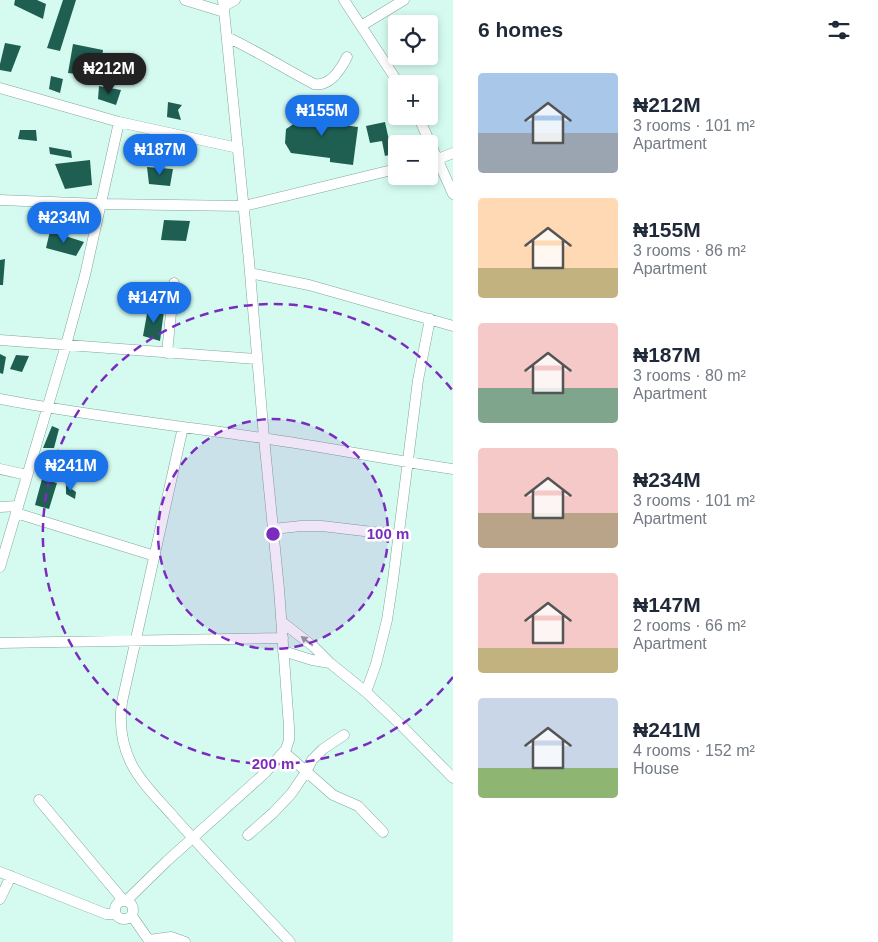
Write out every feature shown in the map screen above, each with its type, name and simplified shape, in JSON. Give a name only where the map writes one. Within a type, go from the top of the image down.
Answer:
[{"type":"street","points":[[185,0],[224,6],[235,0]]},
{"type":"street","points":[[344,0],[393,75]]},
{"type":"street","points":[[361,26],[404,0]]},
{"type":"street","points":[[116,914],[115,907],[119,902],[125,900],[265,773],[284,752],[289,740],[282,622],[224,6]]},
{"type":"street","points":[[227,37],[288,71],[318,85],[326,83],[336,75],[347,57]]},
{"type":"street","points":[[0,88],[119,122],[238,148]]},
{"type":"street","points":[[0,567],[85,275],[119,122]]},
{"type":"street","points":[[438,159],[453,153]]},
{"type":"street","points":[[438,169],[453,194]]},
{"type":"street","points":[[0,200],[101,204],[244,206],[388,172]]},
{"type":"street","points":[[250,272],[309,286],[453,326]]},
{"type":"street","points":[[167,352],[174,283]]},
{"type":"street","points":[[366,692],[376,664],[387,620],[418,380],[430,319]]},
{"type":"street","points":[[0,340],[257,359]]},
{"type":"street","points":[[0,400],[264,438],[453,469]]},
{"type":"street","points":[[183,427],[120,714],[120,729],[132,764],[138,774],[192,838],[290,942]]},
{"type":"street","points":[[0,469],[27,475]]},
{"type":"street","points":[[0,507],[17,510],[154,556]]},
{"type":"street","points":[[273,529],[322,526],[398,535]]},
{"type":"street","points":[[282,622],[366,692],[402,725],[453,778]]},
{"type":"street","points":[[0,643],[283,638]]},
{"type":"street","points":[[283,651],[312,660],[330,663]]},
{"type":"street","points":[[248,835],[291,794],[312,760],[323,749],[344,736]]},
{"type":"street","points":[[284,752],[333,795],[358,806],[383,832]]},
{"type":"street","points":[[38,800],[125,900],[130,903],[134,909],[132,916]]},
{"type":"street","points":[[0,872],[106,914],[116,914],[122,919],[132,916]]},
{"type":"street","points":[[0,899],[11,876]]},
{"type":"street","points":[[132,916],[150,941],[172,937],[185,942]]},
{"type":"building","points":[[15,0],[37,0],[46,4],[43,19],[14,5]]},
{"type":"building","points":[[63,0],[76,0],[60,51],[47,48]]},
{"type":"building","points":[[5,43],[21,46],[11,72],[0,70]]},
{"type":"building","points":[[73,44],[103,50],[99,77],[68,73]]},
{"type":"building","points":[[51,76],[63,79],[60,93],[49,89]]},
{"type":"building","points":[[99,86],[121,90],[116,105],[98,99]]},
{"type":"building","points":[[168,102],[182,105],[178,110],[181,120],[167,117]]},
{"type":"building","points":[[300,109],[336,114],[335,124],[358,127],[353,165],[330,162],[330,158],[291,153],[285,143],[286,129],[298,123]]},
{"type":"building","points":[[385,122],[388,136],[388,155],[385,156],[382,141],[370,143],[366,126]]},
{"type":"building","points":[[20,130],[36,130],[37,141],[18,139]]},
{"type":"building","points":[[49,147],[71,151],[72,158],[50,154]]},
{"type":"building","points":[[90,160],[92,185],[65,189],[55,164]]},
{"type":"building","points":[[147,167],[173,169],[170,186],[149,184]]},
{"type":"building","points":[[164,220],[190,221],[186,241],[161,240]]},
{"type":"building","points":[[50,231],[84,242],[76,256],[46,248]]},
{"type":"building","points":[[5,259],[3,285],[0,285],[0,260]]},
{"type":"building","points":[[148,308],[164,311],[160,341],[143,336]]},
{"type":"building","points":[[0,354],[6,357],[3,374],[0,373]]},
{"type":"building","points":[[16,355],[29,356],[22,372],[10,369]]},
{"type":"building","points":[[52,426],[59,429],[54,448],[43,448]]},
{"type":"building","points":[[42,479],[57,483],[49,509],[35,505]]},
{"type":"building","points":[[66,485],[76,492],[75,499],[66,494]]}]
